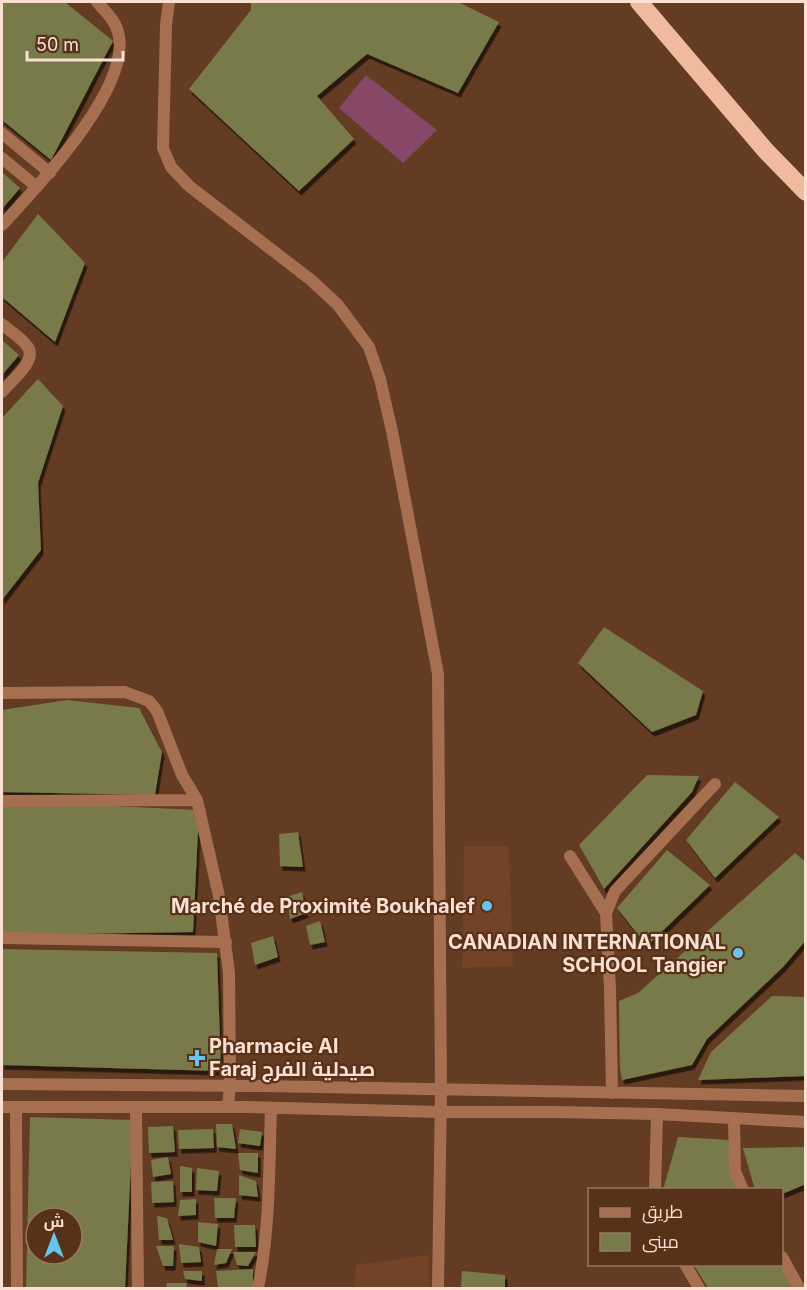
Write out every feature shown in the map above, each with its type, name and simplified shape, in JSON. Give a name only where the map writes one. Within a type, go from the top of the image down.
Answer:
[{"type":"highway","points":[[639,2],[766,151],[806,192]]},
{"type":"street","points":[[2,225],[50,173],[85,126],[115,71],[119,33],[113,20],[97,2]]},
{"type":"street","points":[[169,2],[166,25],[163,148],[171,167],[189,186],[311,280],[338,305],[369,347],[380,380],[438,674],[441,1091],[438,1288]]},
{"type":"street","points":[[2,133],[50,173]]},
{"type":"street","points":[[2,158],[37,187]]},
{"type":"street","points":[[2,324],[30,351],[27,364],[2,392]]},
{"type":"street","points":[[2,693],[125,692],[149,701],[157,711],[182,775],[197,800],[209,849],[226,942],[230,1086],[228,1107]]},
{"type":"street","points":[[612,1094],[606,913],[615,891],[715,784]]},
{"type":"street","points":[[2,801],[197,800]]},
{"type":"street","points":[[570,856],[606,913]]},
{"type":"street","points":[[2,938],[226,942]]},
{"type":"street","points":[[2,1084],[806,1096]]},
{"type":"street","points":[[2,1107],[228,1107],[657,1114],[734,1120],[806,1122]]},
{"type":"street","points":[[16,1107],[17,1288]]},
{"type":"street","points":[[136,1107],[138,1288]]},
{"type":"street","points":[[258,1288],[266,1248],[271,1108]]},
{"type":"street","points":[[655,1188],[657,1114]]},
{"type":"street","points":[[734,1120],[735,1171],[743,1188]]},
{"type":"street","points":[[783,1259],[799,1288]]},
{"type":"street","points":[[686,1266],[699,1288]]},
{"type":"shaded area","points":[[366,75],[437,130],[403,163],[339,108]]},
{"type":"shaded area","name":"Marché de Proximité Boukhalef","points":[[464,846],[509,846],[513,966],[462,968]]},
{"type":"shaded area","points":[[429,1255],[429,1288],[354,1288],[356,1265]]},
{"type":"building","points":[[2,2],[65,2],[113,41],[51,160],[2,120]]},
{"type":"building","points":[[251,2],[458,2],[499,22],[458,93],[367,54],[317,96],[354,139],[299,191],[189,89],[251,10]]},
{"type":"building","points":[[2,172],[20,188],[2,209]]},
{"type":"building","points":[[38,214],[85,263],[55,342],[2,297],[2,262]]},
{"type":"building","points":[[2,340],[19,355],[2,375]]},
{"type":"building","points":[[38,379],[63,406],[38,483],[41,550],[2,600],[2,418]]},
{"type":"building","points":[[604,627],[703,691],[696,715],[652,732],[578,663]]},
{"type":"building","points":[[67,700],[139,708],[162,752],[155,795],[2,792],[2,710]]},
{"type":"building","points":[[647,775],[699,776],[692,792],[604,889],[579,845]]},
{"type":"building","points":[[735,782],[779,817],[715,878],[686,840]]},
{"type":"building","points":[[2,801],[199,810],[193,932],[2,935]]},
{"type":"building","points":[[298,832],[303,867],[280,866],[279,834]]},
{"type":"building","points":[[667,850],[710,885],[647,946],[617,908]]},
{"type":"building","name":"CANADIAN INTERNATIONAL SCHOOL Tangier","points":[[795,853],[806,862],[806,940],[783,967],[707,1039],[692,1065],[622,1080],[619,1001],[638,993]]},
{"type":"building","points":[[302,892],[306,913],[290,919],[287,897]]},
{"type":"building","points":[[320,921],[325,942],[310,945],[306,926]]},
{"type":"building","points":[[273,936],[278,957],[255,965],[251,943]]},
{"type":"building","points":[[2,949],[217,953],[221,1071],[2,1065]]},
{"type":"building","points":[[772,996],[806,997],[806,1076],[698,1080],[711,1052]]},
{"type":"building","points":[[30,1117],[133,1120],[125,1288],[26,1288],[27,1266],[84,1266],[84,1206],[28,1206]]},
{"type":"building","points":[[216,1124],[232,1124],[236,1149],[217,1147]]},
{"type":"building","points":[[173,1126],[175,1152],[149,1153],[148,1127]]},
{"type":"building","points":[[213,1129],[214,1148],[179,1149],[178,1130]]},
{"type":"building","points":[[240,1129],[262,1132],[260,1146],[238,1143]]},
{"type":"building","points":[[678,1137],[730,1140],[739,1188],[664,1188]]},
{"type":"building","points":[[806,1147],[806,1184],[783,1194],[783,1188],[754,1188],[743,1148]]},
{"type":"building","points":[[238,1153],[258,1153],[258,1173],[240,1170]]},
{"type":"building","points":[[168,1157],[171,1174],[153,1177],[151,1160]]},
{"type":"building","points":[[180,1166],[192,1168],[192,1192],[180,1192]]},
{"type":"building","points":[[197,1168],[219,1171],[217,1191],[196,1190]]},
{"type":"building","points":[[239,1175],[256,1181],[258,1197],[239,1195]]},
{"type":"building","points":[[173,1181],[174,1202],[152,1203],[151,1182]]},
{"type":"building","points":[[214,1198],[236,1198],[234,1218],[215,1218]]},
{"type":"building","points":[[196,1199],[196,1215],[178,1216],[180,1200]]},
{"type":"building","points":[[157,1216],[167,1218],[173,1240],[159,1240]]},
{"type":"building","points":[[198,1222],[218,1224],[216,1246],[198,1242]]},
{"type":"building","points":[[234,1225],[255,1225],[256,1247],[235,1247]]},
{"type":"building","points":[[179,1244],[199,1247],[201,1262],[181,1263]]},
{"type":"building","points":[[156,1246],[174,1246],[173,1266],[163,1266]]},
{"type":"building","points":[[217,1249],[232,1249],[226,1263],[214,1265]]},
{"type":"building","points":[[233,1252],[256,1252],[248,1266],[237,1265]]},
{"type":"building","points":[[694,1266],[781,1266],[793,1288],[708,1288]]},
{"type":"building","points":[[253,1269],[253,1288],[218,1288],[216,1271]]},
{"type":"building","points":[[183,1271],[202,1271],[202,1281],[185,1279]]},
{"type":"building","points":[[462,1271],[505,1275],[505,1288],[461,1288]]},
{"type":"building","points":[[167,1283],[187,1283],[186,1288],[166,1288]]},
{"type":"place","name":"Marché de Proximité Boukhalef","points":[[487,906]]},
{"type":"place","name":"CANADIAN INTERNATIONAL SCHOOL Tangier","points":[[738,953]]},
{"type":"place","name":"Pharmacie Al Faraj صيدلية الفرج","points":[[197,1058]]}]
